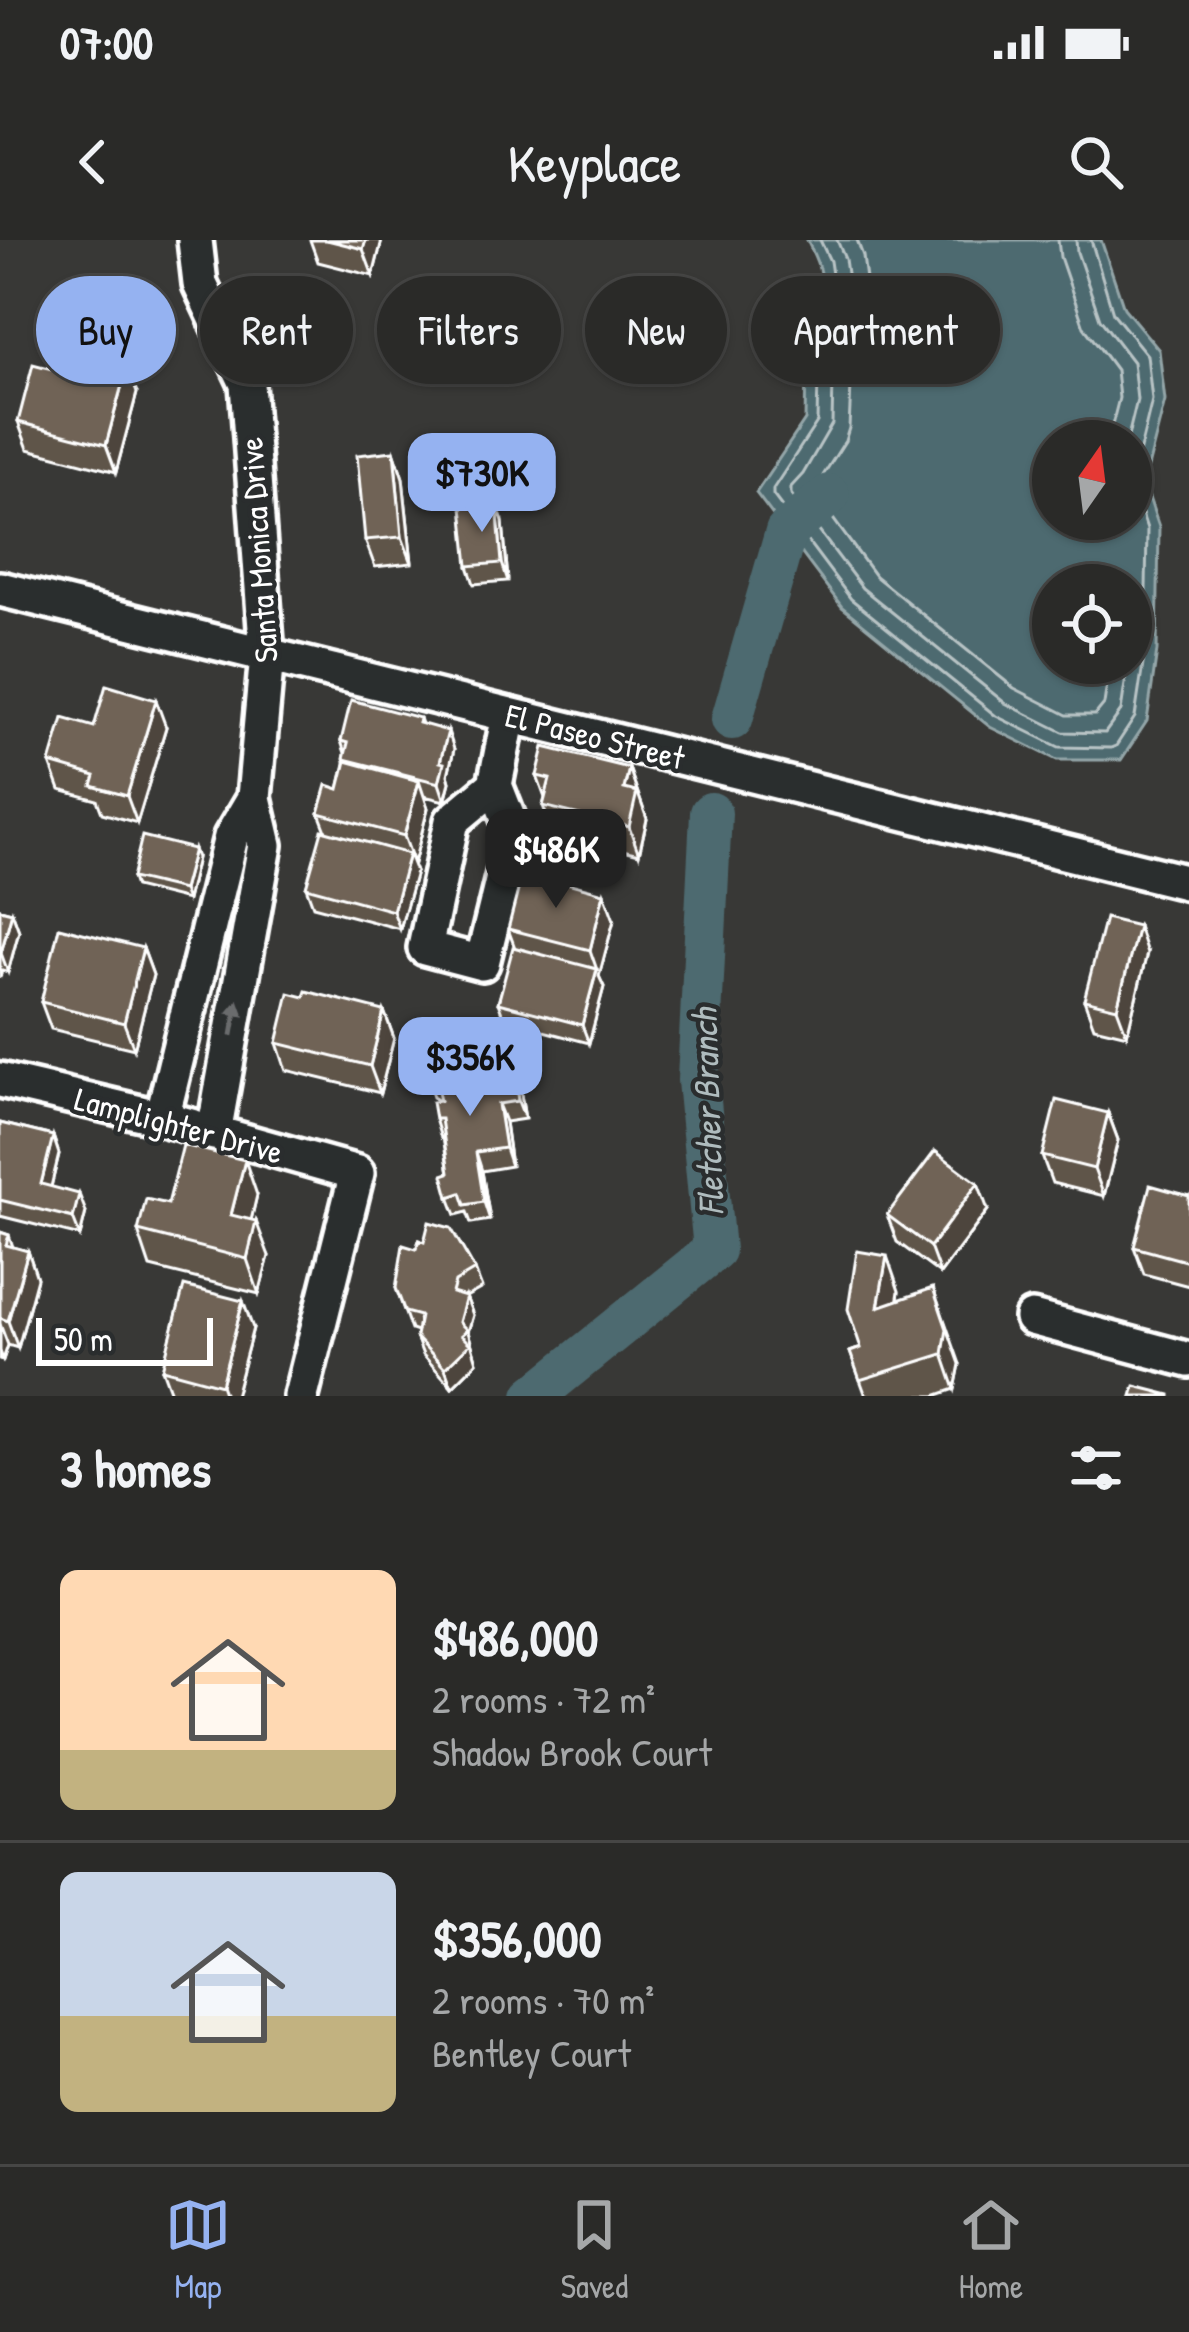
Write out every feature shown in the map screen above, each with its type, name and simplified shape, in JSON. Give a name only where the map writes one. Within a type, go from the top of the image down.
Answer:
[{"type":"street","name":"Santa Monica Drive","points":[[195,240],[200,284],[247,384],[267,655],[254,798],[265,845],[214,1133]]},
{"type":"street","name":"El Paseo Street","points":[[0,589],[1189,883]]},
{"type":"street","points":[[495,785],[452,821],[425,948],[482,963],[514,833],[495,785],[508,715]]},
{"type":"street","name":"Santa Monica Drive","points":[[162,1118],[231,837],[254,798]]},
{"type":"street","points":[[207,938],[248,946]]},
{"type":"street","name":"Lamplighter Drive","points":[[0,1080],[162,1118],[357,1173],[301,1396]]},
{"type":"street","points":[[1032,1318],[1189,1360]]},
{"type":"water","points":[[807,240],[1101,240],[1124,308],[1159,350],[1165,401],[1152,452],[1152,420],[1032,420],[1032,540],[1152,540],[1152,506],[1159,527],[1157,651],[1147,721],[1121,760],[1057,760],[990,727],[842,607],[756,493],[805,420],[806,384],[1000,384],[1000,276],[820,276]]},
{"type":"building","points":[[327,240],[366,240],[363,249]]},
{"type":"building","points":[[33,364],[36,384],[122,384],[106,445],[18,422]]},
{"type":"building","points":[[394,451],[402,537],[365,540],[357,455]]},
{"type":"building","points":[[497,504],[502,563],[468,566],[462,507]]},
{"type":"building","points":[[106,685],[156,700],[127,796],[92,786],[95,776],[50,763],[63,718],[94,727]]},
{"type":"building","points":[[351,700],[420,718],[419,723],[448,731],[439,783],[344,759],[348,743],[341,741]]},
{"type":"building","points":[[544,747],[629,768],[624,789],[637,792],[629,827],[543,806],[550,779],[537,776]]},
{"type":"building","points":[[346,761],[419,781],[404,836],[319,813],[327,785],[339,789]]},
{"type":"building","points":[[322,830],[409,854],[393,911],[306,887]]},
{"type":"building","points":[[142,836],[194,849],[183,890],[132,878]]},
{"type":"building","points":[[523,871],[604,893],[590,950],[508,929]]},
{"type":"building","points":[[0,909],[12,912],[1,953],[0,953]]},
{"type":"building","points":[[1105,918],[1138,926],[1117,1008],[1084,1000]]},
{"type":"building","points":[[59,927],[143,948],[124,1023],[41,1002]]},
{"type":"building","points":[[513,947],[597,969],[582,1025],[498,1003]]},
{"type":"building","points":[[306,991],[384,1011],[370,1066],[277,1043],[289,993],[304,997]]},
{"type":"building","points":[[447,1052],[472,1070],[513,1064],[518,1101],[498,1104],[505,1148],[476,1152],[484,1202],[465,1205],[461,1193],[449,1197],[443,1175],[449,1173],[441,1119],[435,1119],[432,1102],[440,1101],[437,1087],[427,1079]]},
{"type":"building","points":[[1056,1100],[1108,1113],[1094,1169],[1042,1156]]},
{"type":"building","points":[[0,1123],[53,1136],[41,1184],[79,1194],[73,1218],[0,1200]]},
{"type":"building","points":[[183,1145],[245,1160],[231,1215],[256,1221],[247,1259],[138,1231],[146,1199],[168,1204]]},
{"type":"building","points":[[935,1151],[978,1183],[930,1247],[887,1215]]},
{"type":"building","points":[[1150,1185],[1189,1196],[1189,1262],[1134,1247]]},
{"type":"building","points":[[429,1222],[451,1228],[475,1270],[455,1282],[452,1293],[466,1297],[459,1322],[467,1330],[461,1335],[470,1344],[445,1368],[416,1337],[420,1316],[405,1312],[396,1288],[403,1245],[416,1249],[419,1240],[424,1242]]},
{"type":"building","points":[[0,1232],[9,1235],[6,1245],[28,1251],[8,1321],[0,1318]]},
{"type":"building","points":[[857,1251],[887,1256],[878,1307],[933,1288],[947,1329],[943,1354],[860,1380],[850,1352],[861,1348],[848,1309]]},
{"type":"building","points":[[184,1286],[243,1301],[221,1385],[162,1369]]},
{"type":"building","points":[[1135,1386],[1170,1395],[1170,1396],[1132,1396]]},
{"type":"waterway","name":"Fletcher Branch","points":[[732,719],[786,532],[829,495]]},
{"type":"waterway","name":"Fletcher Branch","points":[[534,1396],[714,1250],[698,1080],[711,813]]}]
